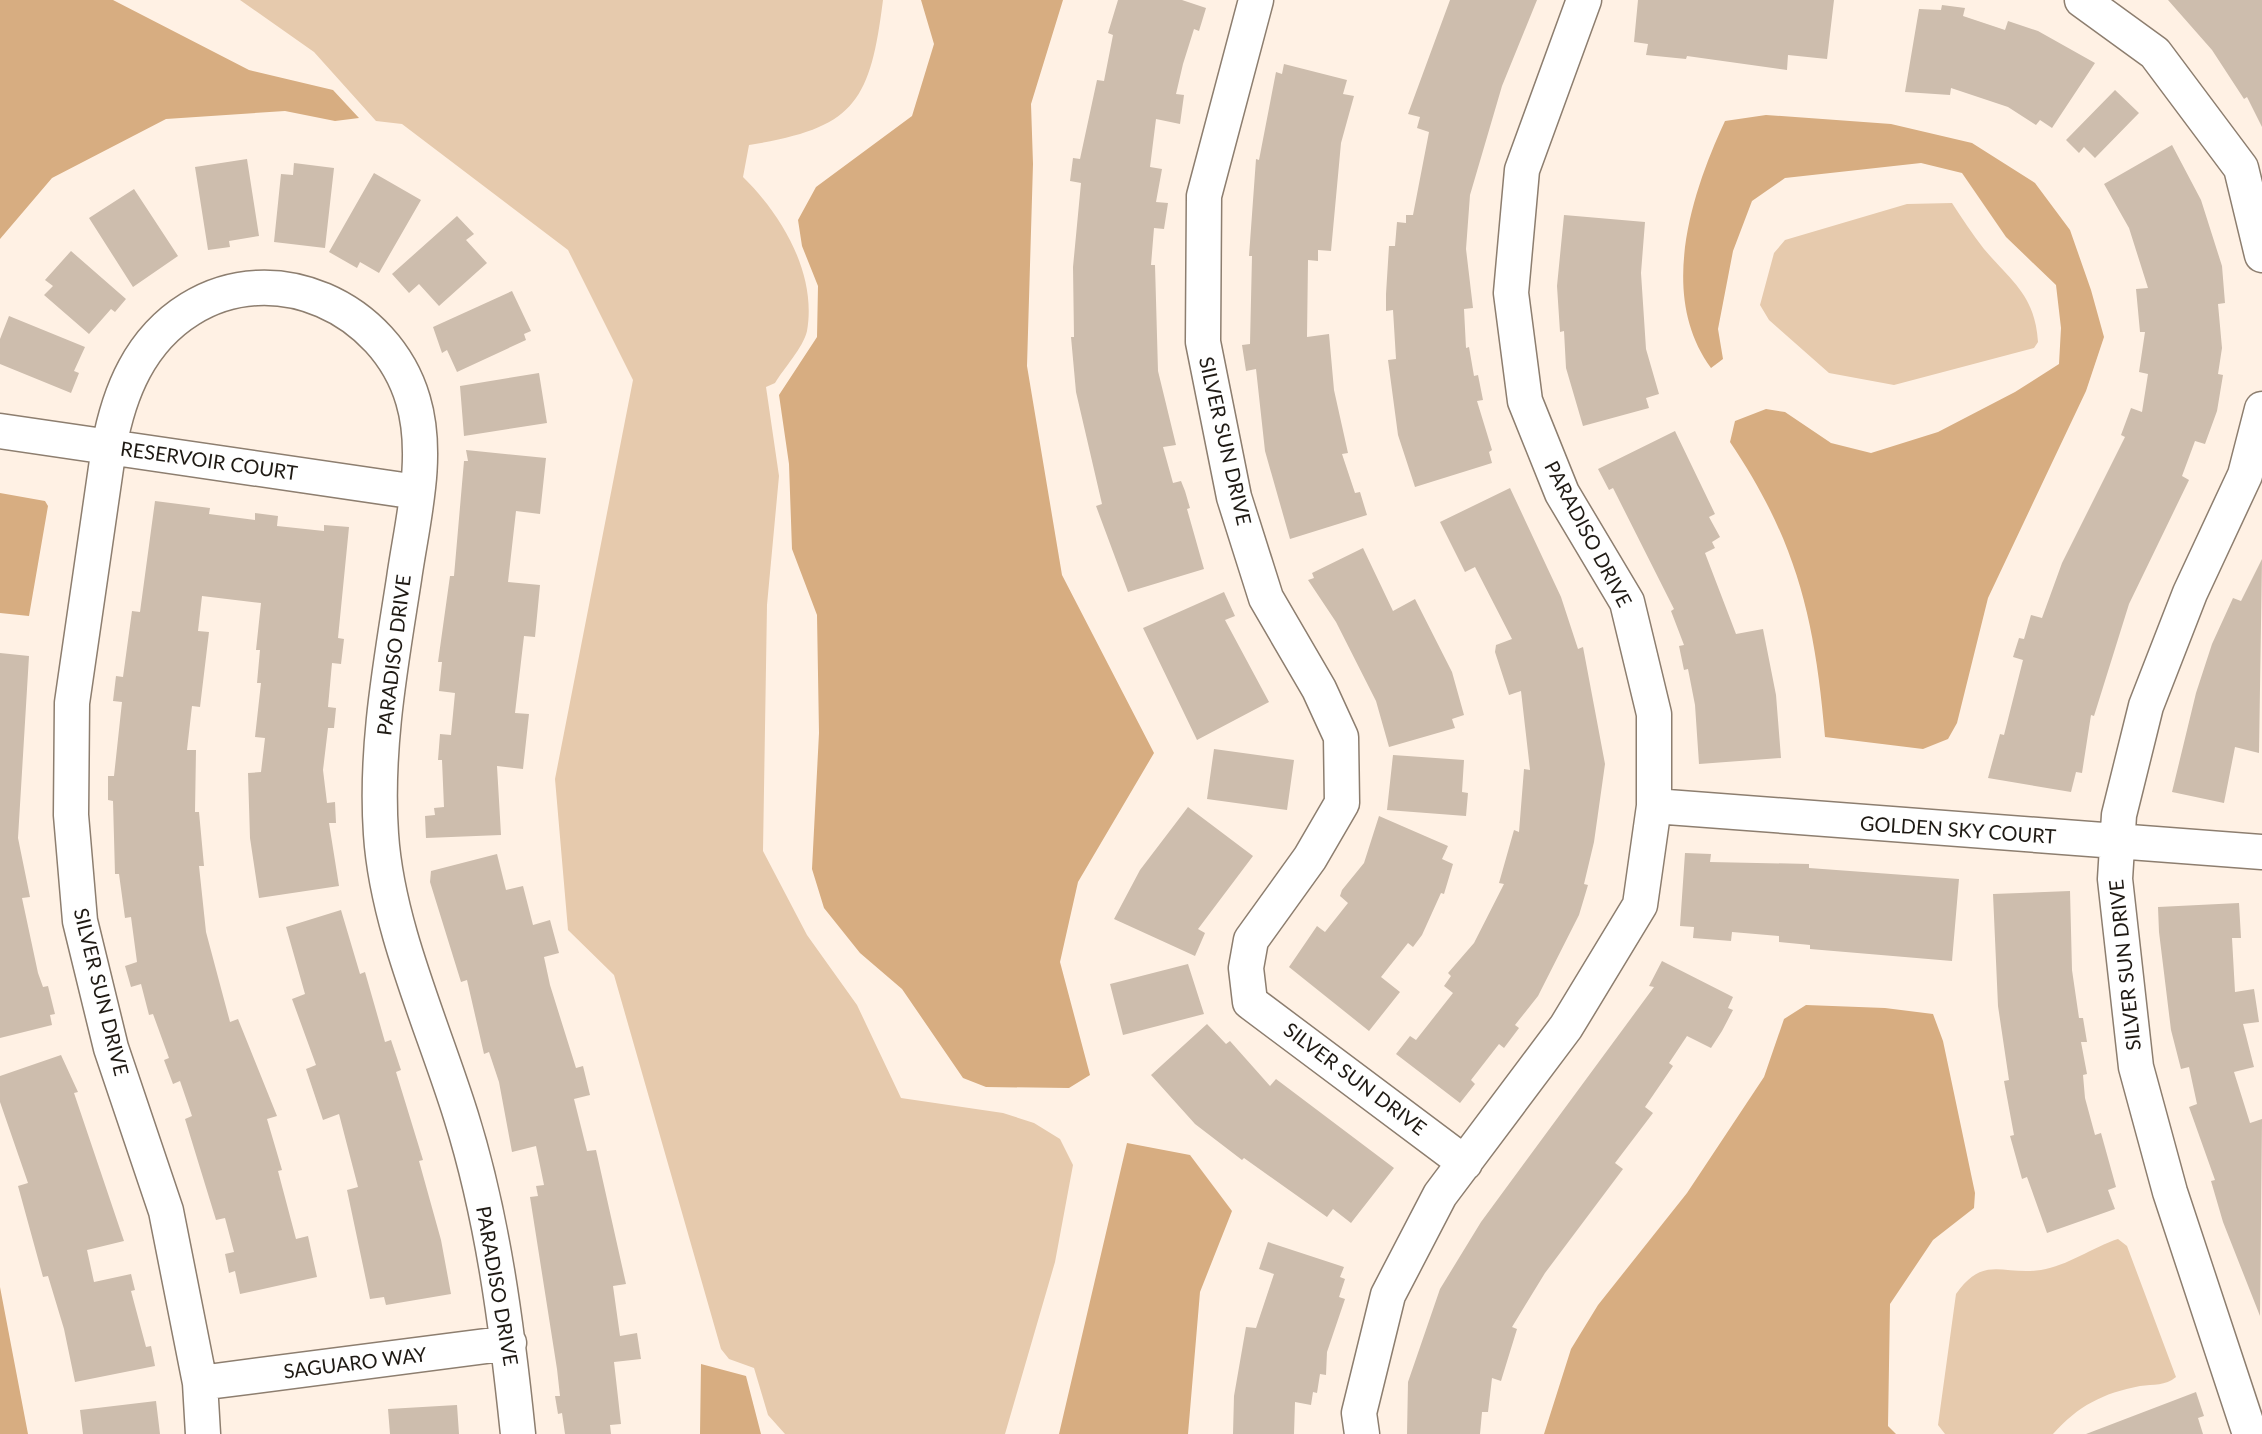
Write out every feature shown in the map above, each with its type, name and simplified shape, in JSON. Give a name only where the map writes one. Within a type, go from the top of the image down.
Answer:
[{"type":"street","name":"SILVER SUN DRIVE","points":[[1256,0],[1204,196],[1203,342],[1234,497],[1266,598],[1319,689],[1341,737],[1342,803],[1310,858],[1251,940],[1246,968],[1250,1002],[1465,1163]]},
{"type":"street","name":"PARADISO DRIVE","points":[[1362,1434],[1359,1413],[1388,1295],[1440,1195],[1566,1027],[1640,905],[1654,806],[1654,714],[1627,602],[1562,493],[1525,401],[1511,293],[1522,170],[1584,0]]},
{"type":"street","points":[[2082,0],[2155,53],[2241,168],[2262,255]]},
{"type":"street","name":"PARADISO DRIVE","points":[[109,447],[115,414],[130,372],[156,338],[188,309],[224,292],[275,290],[317,296],[354,315],[400,364],[414,403],[420,441],[417,492],[383,715],[381,835],[398,921],[463,1120],[486,1215],[509,1343],[518,1434]]},
{"type":"street","name":"SILVER SUN DRIVE","points":[[2250,1434],[2170,1192],[2136,1067],[2115,879],[2119,815],[2146,706],[2190,593],[2245,475],[2262,409]]},
{"type":"street","name":"RESERVOIR COURT","points":[[0,431],[417,492]]},
{"type":"street","name":"SILVER SUN DRIVE","points":[[109,447],[72,703],[71,815],[80,921],[111,1048],[166,1211],[200,1383],[203,1434]]},
{"type":"street","name":"GOLDEN SKY COURT","points":[[1654,806],[2262,852]]},
{"type":"street","name":"SAGUARO WAY","points":[[200,1383],[509,1343]]},
{"type":"shaded area","points":[[0,0],[113,0],[249,70],[333,90],[359,118],[335,121],[285,111],[166,119],[52,178],[0,239]]},
{"type":"shaded area","points":[[240,0],[883,0],[871,64],[863,87],[850,105],[834,119],[812,130],[749,145],[743,177],[771,209],[793,247],[807,288],[809,310],[802,344],[775,383],[766,387],[779,476],[767,605],[763,851],[807,935],[857,1005],[901,1098],[1003,1113],[1034,1123],[1060,1139],[1073,1165],[1055,1262],[1005,1434],[785,1434],[768,1415],[754,1368],[729,1359],[721,1349],[614,975],[568,930],[555,779],[633,380],[568,250],[402,124],[376,121],[314,52]]},
{"type":"shaded area","points":[[921,0],[1063,0],[1031,104],[1033,164],[1027,366],[1062,575],[1154,753],[1078,882],[1060,962],[1090,1075],[1069,1088],[986,1087],[963,1078],[902,989],[860,953],[824,908],[812,869],[819,733],[817,615],[792,549],[789,464],[779,395],[817,337],[818,286],[802,246],[798,220],[816,187],[912,116],[934,44]]},
{"type":"shaded area","points":[[1766,115],[1891,124],[1972,143],[2035,183],[2070,230],[2104,337],[2086,391],[1988,598],[1957,723],[1948,739],[1923,749],[1825,737],[1815,655],[1799,583],[1772,513],[1730,442],[1735,421],[1766,409],[1785,412],[1831,443],[1871,453],[1938,432],[2015,392],[2059,364],[2061,328],[2056,285],[2006,237],[1962,173],[1921,163],[1785,178],[1752,201],[1733,251],[1718,329],[1723,359],[1711,368],[1695,340],[1686,309],[1683,277],[1685,245],[1692,212],[1701,180],[1725,121]]},
{"type":"shaded area","points":[[1952,203],[2027,301],[2036,326],[2038,342],[2034,348],[1894,385],[1829,373],[1769,320],[1760,305],[1774,253],[1785,240],[1907,204]]},
{"type":"shaded area","points":[[0,493],[45,501],[48,506],[29,616],[0,613]]},
{"type":"shaded area","points":[[1806,1005],[1885,1008],[1933,1014],[1943,1041],[1975,1193],[1974,1208],[1933,1240],[1890,1304],[1888,1426],[1896,1434],[1544,1434],[1571,1349],[1598,1305],[1687,1193],[1764,1077],[1784,1019]]},
{"type":"shaded area","points":[[1127,1143],[1190,1155],[1232,1211],[1200,1292],[1188,1434],[1059,1434]]},
{"type":"shaded area","points":[[2118,1239],[2127,1246],[2176,1377],[2103,1397],[2082,1408],[2053,1434],[1945,1434],[1938,1425],[1956,1294],[1966,1282],[1985,1270],[2051,1268]]},
{"type":"shaded area","points":[[0,1287],[28,1434],[0,1434]]},
{"type":"shaded area","points":[[701,1364],[746,1376],[761,1434],[700,1434]]},
{"type":"building","points":[[1118,0],[1182,0],[1206,8],[1199,31],[1194,29],[1176,94],[1184,95],[1180,124],[1156,119],[1150,167],[1162,169],[1156,202],[1168,203],[1164,229],[1154,228],[1151,265],[1155,265],[1158,371],[1176,445],[1163,447],[1173,483],[1181,481],[1185,491],[1204,569],[1128,592],[1096,506],[1102,504],[1076,392],[1071,337],[1074,337],[1073,267],[1081,183],[1070,181],[1073,158],[1080,159],[1097,80],[1104,81],[1113,35],[1108,33]]},
{"type":"building","points":[[1450,0],[1537,0],[1502,86],[1470,195],[1466,249],[1473,308],[1464,309],[1466,348],[1469,347],[1474,376],[1478,375],[1483,400],[1477,401],[1492,450],[1489,452],[1492,463],[1415,487],[1398,435],[1388,360],[1396,359],[1393,310],[1386,311],[1389,246],[1395,246],[1397,222],[1406,223],[1406,215],[1413,215],[1429,132],[1417,128],[1420,117],[1408,114]]},
{"type":"building","points":[[1638,0],[1834,0],[1827,59],[1788,55],[1787,70],[1687,56],[1686,59],[1646,55],[1648,44],[1634,42]]},
{"type":"building","points":[[2168,0],[2262,0],[2262,127],[2247,97],[2244,99],[2212,50]]},
{"type":"building","points":[[1942,5],[1965,8],[1963,16],[2005,30],[2008,21],[2038,31],[2095,63],[2052,128],[2040,120],[2036,125],[2008,107],[1951,88],[1950,95],[1905,92],[1919,9],[1941,10]]},
{"type":"building","points":[[1284,64],[1347,80],[1343,94],[1354,96],[1341,143],[1331,251],[1318,250],[1318,261],[1308,260],[1307,337],[1329,334],[1334,390],[1348,453],[1342,454],[1355,493],[1360,492],[1367,515],[1290,539],[1265,451],[1256,369],[1246,371],[1242,345],[1250,344],[1252,256],[1249,256],[1256,159],[1259,160],[1276,72],[1282,74]]},
{"type":"building","points":[[2115,90],[2139,113],[2095,158],[2084,147],[2079,153],[2066,140]]},
{"type":"building","points":[[2172,145],[2201,200],[2222,266],[2225,303],[2218,304],[2222,348],[2218,374],[2223,375],[2217,411],[2205,444],[2195,441],[2182,476],[2189,480],[2129,604],[2094,716],[2091,715],[2082,773],[2076,772],[2071,792],[1988,778],[2000,734],[2004,735],[2023,660],[2013,657],[2019,638],[2024,639],[2031,615],[2042,618],[2062,563],[2125,437],[2121,435],[2131,408],[2142,412],[2148,374],[2139,372],[2145,332],[2140,332],[2136,289],[2148,288],[2129,228],[2104,184]]},
{"type":"building","points":[[247,159],[259,236],[229,241],[230,247],[208,250],[195,167]]},
{"type":"building","points":[[294,163],[334,168],[325,248],[274,242],[281,174],[293,175]]},
{"type":"building","points":[[374,173],[421,200],[379,273],[360,262],[357,268],[329,252]]},
{"type":"building","points":[[134,189],[178,256],[133,287],[89,218]]},
{"type":"building","points":[[1564,215],[1645,222],[1641,273],[1646,349],[1659,394],[1646,398],[1649,408],[1583,426],[1566,368],[1564,331],[1560,332],[1557,286]]},
{"type":"building","points":[[457,216],[474,234],[466,240],[487,263],[439,306],[419,284],[409,293],[392,274]]},
{"type":"building","points":[[71,251],[126,299],[115,312],[111,309],[89,334],[44,295],[53,286],[45,280]]},
{"type":"building","points":[[512,291],[531,331],[524,334],[526,340],[457,372],[447,350],[442,353],[433,327]]},
{"type":"building","points":[[9,316],[85,347],[74,371],[79,373],[71,393],[0,364],[0,339]]},
{"type":"building","points":[[539,373],[547,423],[464,436],[460,386]]},
{"type":"building","points":[[1675,431],[1715,514],[1709,517],[1720,537],[1712,542],[1715,548],[1705,553],[1736,634],[1763,629],[1776,695],[1781,758],[1699,764],[1695,705],[1688,669],[1684,670],[1679,646],[1684,645],[1671,611],[1674,609],[1613,488],[1609,490],[1598,469]]},
{"type":"building","points":[[466,450],[546,458],[540,514],[516,511],[508,582],[540,585],[535,637],[524,636],[515,713],[529,714],[523,769],[497,766],[501,835],[426,838],[425,816],[435,815],[434,808],[444,807],[442,760],[438,760],[440,734],[451,735],[455,693],[439,691],[442,662],[438,662],[450,576],[454,576],[464,461],[468,461]]},
{"type":"building","points":[[1510,488],[1561,597],[1578,649],[1583,647],[1605,764],[1594,842],[1584,884],[1588,885],[1579,915],[1538,996],[1515,1025],[1519,1028],[1504,1048],[1499,1044],[1471,1080],[1475,1084],[1460,1103],[1396,1054],[1410,1036],[1416,1040],[1453,993],[1444,986],[1451,976],[1448,973],[1474,943],[1504,884],[1499,883],[1514,830],[1519,832],[1524,769],[1530,770],[1521,691],[1509,695],[1495,652],[1496,645],[1512,639],[1475,567],[1465,572],[1440,522]]},
{"type":"building","points":[[155,501],[210,508],[209,514],[255,520],[255,513],[278,516],[277,526],[324,531],[324,525],[349,527],[338,638],[344,639],[341,664],[332,663],[328,707],[336,708],[334,728],[328,728],[323,770],[327,803],[335,802],[336,823],[329,823],[339,886],[259,898],[250,838],[248,773],[261,772],[265,738],[255,737],[261,683],[257,683],[260,650],[256,650],[261,603],[202,596],[198,631],[209,632],[200,707],[192,706],[187,750],[196,750],[195,812],[199,812],[204,866],[199,866],[206,932],[230,1022],[238,1019],[277,1116],[267,1119],[282,1170],[278,1171],[296,1239],[308,1236],[317,1277],[240,1294],[235,1271],[229,1273],[225,1254],[234,1252],[225,1218],[216,1220],[185,1119],[192,1116],[180,1081],[173,1084],[164,1060],[169,1058],[153,1014],[149,1015],[141,984],[131,987],[125,966],[137,962],[131,917],[125,918],[119,874],[115,874],[113,801],[108,800],[108,776],[114,776],[122,702],[113,701],[116,676],[123,677],[132,611],[140,612]]},
{"type":"building","points":[[1363,548],[1393,611],[1415,599],[1452,672],[1464,715],[1452,719],[1455,728],[1389,747],[1376,701],[1336,622],[1308,580],[1314,578],[1312,573]]},
{"type":"building","points":[[2262,559],[2259,753],[2235,747],[2224,803],[2172,792],[2196,693],[2212,644],[2233,598],[2241,601]]},
{"type":"building","points":[[1224,592],[1235,616],[1225,620],[1269,702],[1197,740],[1143,628]]},
{"type":"building","points":[[0,653],[29,656],[18,838],[30,897],[22,898],[38,973],[43,987],[48,986],[55,1014],[50,1015],[52,1025],[0,1038]]},
{"type":"building","points":[[1214,749],[1294,760],[1287,810],[1207,799]]},
{"type":"building","points":[[1393,755],[1464,760],[1462,792],[1468,793],[1466,816],[1387,810]]},
{"type":"building","points":[[1188,807],[1253,856],[1198,929],[1205,933],[1195,956],[1114,919],[1140,870]]},
{"type":"building","points":[[1379,816],[1448,846],[1442,859],[1453,864],[1444,894],[1441,893],[1422,935],[1413,947],[1408,943],[1381,977],[1400,992],[1369,1031],[1289,967],[1317,926],[1325,932],[1348,903],[1340,896],[1342,890],[1364,863]]},
{"type":"building","points":[[1685,853],[1711,854],[1710,862],[1809,864],[1809,868],[1959,879],[1952,961],[1810,949],[1810,945],[1779,942],[1779,936],[1732,932],[1731,941],[1693,938],[1694,927],[1680,926]]},
{"type":"building","points":[[497,854],[506,890],[523,886],[533,925],[550,920],[559,953],[544,957],[576,1068],[583,1066],[590,1095],[574,1099],[587,1151],[596,1150],[626,1284],[613,1286],[620,1336],[637,1333],[641,1359],[614,1362],[621,1424],[610,1425],[611,1434],[565,1434],[562,1413],[558,1414],[555,1396],[560,1396],[557,1369],[530,1197],[538,1196],[536,1186],[544,1185],[536,1146],[512,1152],[499,1082],[489,1052],[484,1054],[467,980],[461,982],[430,882],[431,871]]},
{"type":"building","points":[[2070,891],[2072,970],[2079,1018],[2083,1018],[2087,1042],[2081,1042],[2087,1074],[2083,1075],[2085,1098],[2095,1135],[2101,1133],[2116,1187],[2108,1190],[2115,1209],[2047,1233],[2027,1177],[2022,1179],[2010,1136],[2014,1135],[2004,1081],[2009,1080],[1998,1006],[1993,894]]},
{"type":"building","points":[[2239,903],[2241,938],[2232,938],[2235,992],[2254,989],[2259,1022],[2243,1024],[2254,1067],[2234,1072],[2250,1123],[2262,1119],[2260,1316],[2223,1222],[2211,1181],[2215,1180],[2189,1107],[2197,1104],[2189,1067],[2181,1069],[2171,1030],[2159,932],[2158,907]]},
{"type":"building","points":[[341,910],[360,974],[365,972],[385,1042],[391,1040],[401,1070],[396,1072],[423,1160],[419,1161],[441,1240],[451,1294],[386,1305],[384,1297],[370,1299],[347,1190],[358,1187],[339,1114],[323,1120],[306,1069],[316,1065],[292,999],[305,994],[286,927]]},
{"type":"building","points":[[1662,961],[1733,997],[1728,1008],[1733,1010],[1722,1031],[1711,1048],[1687,1036],[1669,1063],[1673,1066],[1645,1107],[1653,1113],[1615,1163],[1623,1169],[1545,1273],[1512,1327],[1517,1329],[1501,1381],[1492,1378],[1488,1412],[1482,1412],[1480,1434],[1407,1434],[1408,1382],[1440,1289],[1481,1222],[1654,987],[1649,986]]},
{"type":"building","points":[[1188,964],[1204,1014],[1123,1035],[1110,984]]},
{"type":"building","points":[[1207,1024],[1226,1044],[1230,1041],[1270,1086],[1276,1079],[1394,1168],[1351,1223],[1333,1209],[1327,1217],[1244,1158],[1242,1160],[1195,1124],[1151,1075]]},
{"type":"building","points":[[61,1055],[78,1092],[74,1093],[124,1241],[87,1250],[94,1282],[131,1274],[135,1290],[131,1291],[146,1347],[151,1346],[155,1366],[75,1382],[64,1329],[48,1276],[43,1277],[18,1186],[28,1183],[0,1102],[0,1076]]},
{"type":"building","points":[[1268,1242],[1344,1267],[1340,1277],[1345,1279],[1339,1297],[1345,1299],[1327,1352],[1326,1375],[1320,1374],[1317,1393],[1313,1392],[1311,1405],[1295,1402],[1294,1434],[1233,1434],[1234,1396],[1246,1327],[1256,1328],[1274,1274],[1259,1269]]},
{"type":"building","points":[[2196,1392],[2204,1416],[2198,1418],[2203,1434],[2086,1434]]},
{"type":"building","points":[[156,1401],[160,1434],[83,1434],[80,1410]]},
{"type":"building","points":[[457,1405],[459,1434],[390,1434],[388,1409]]}]
